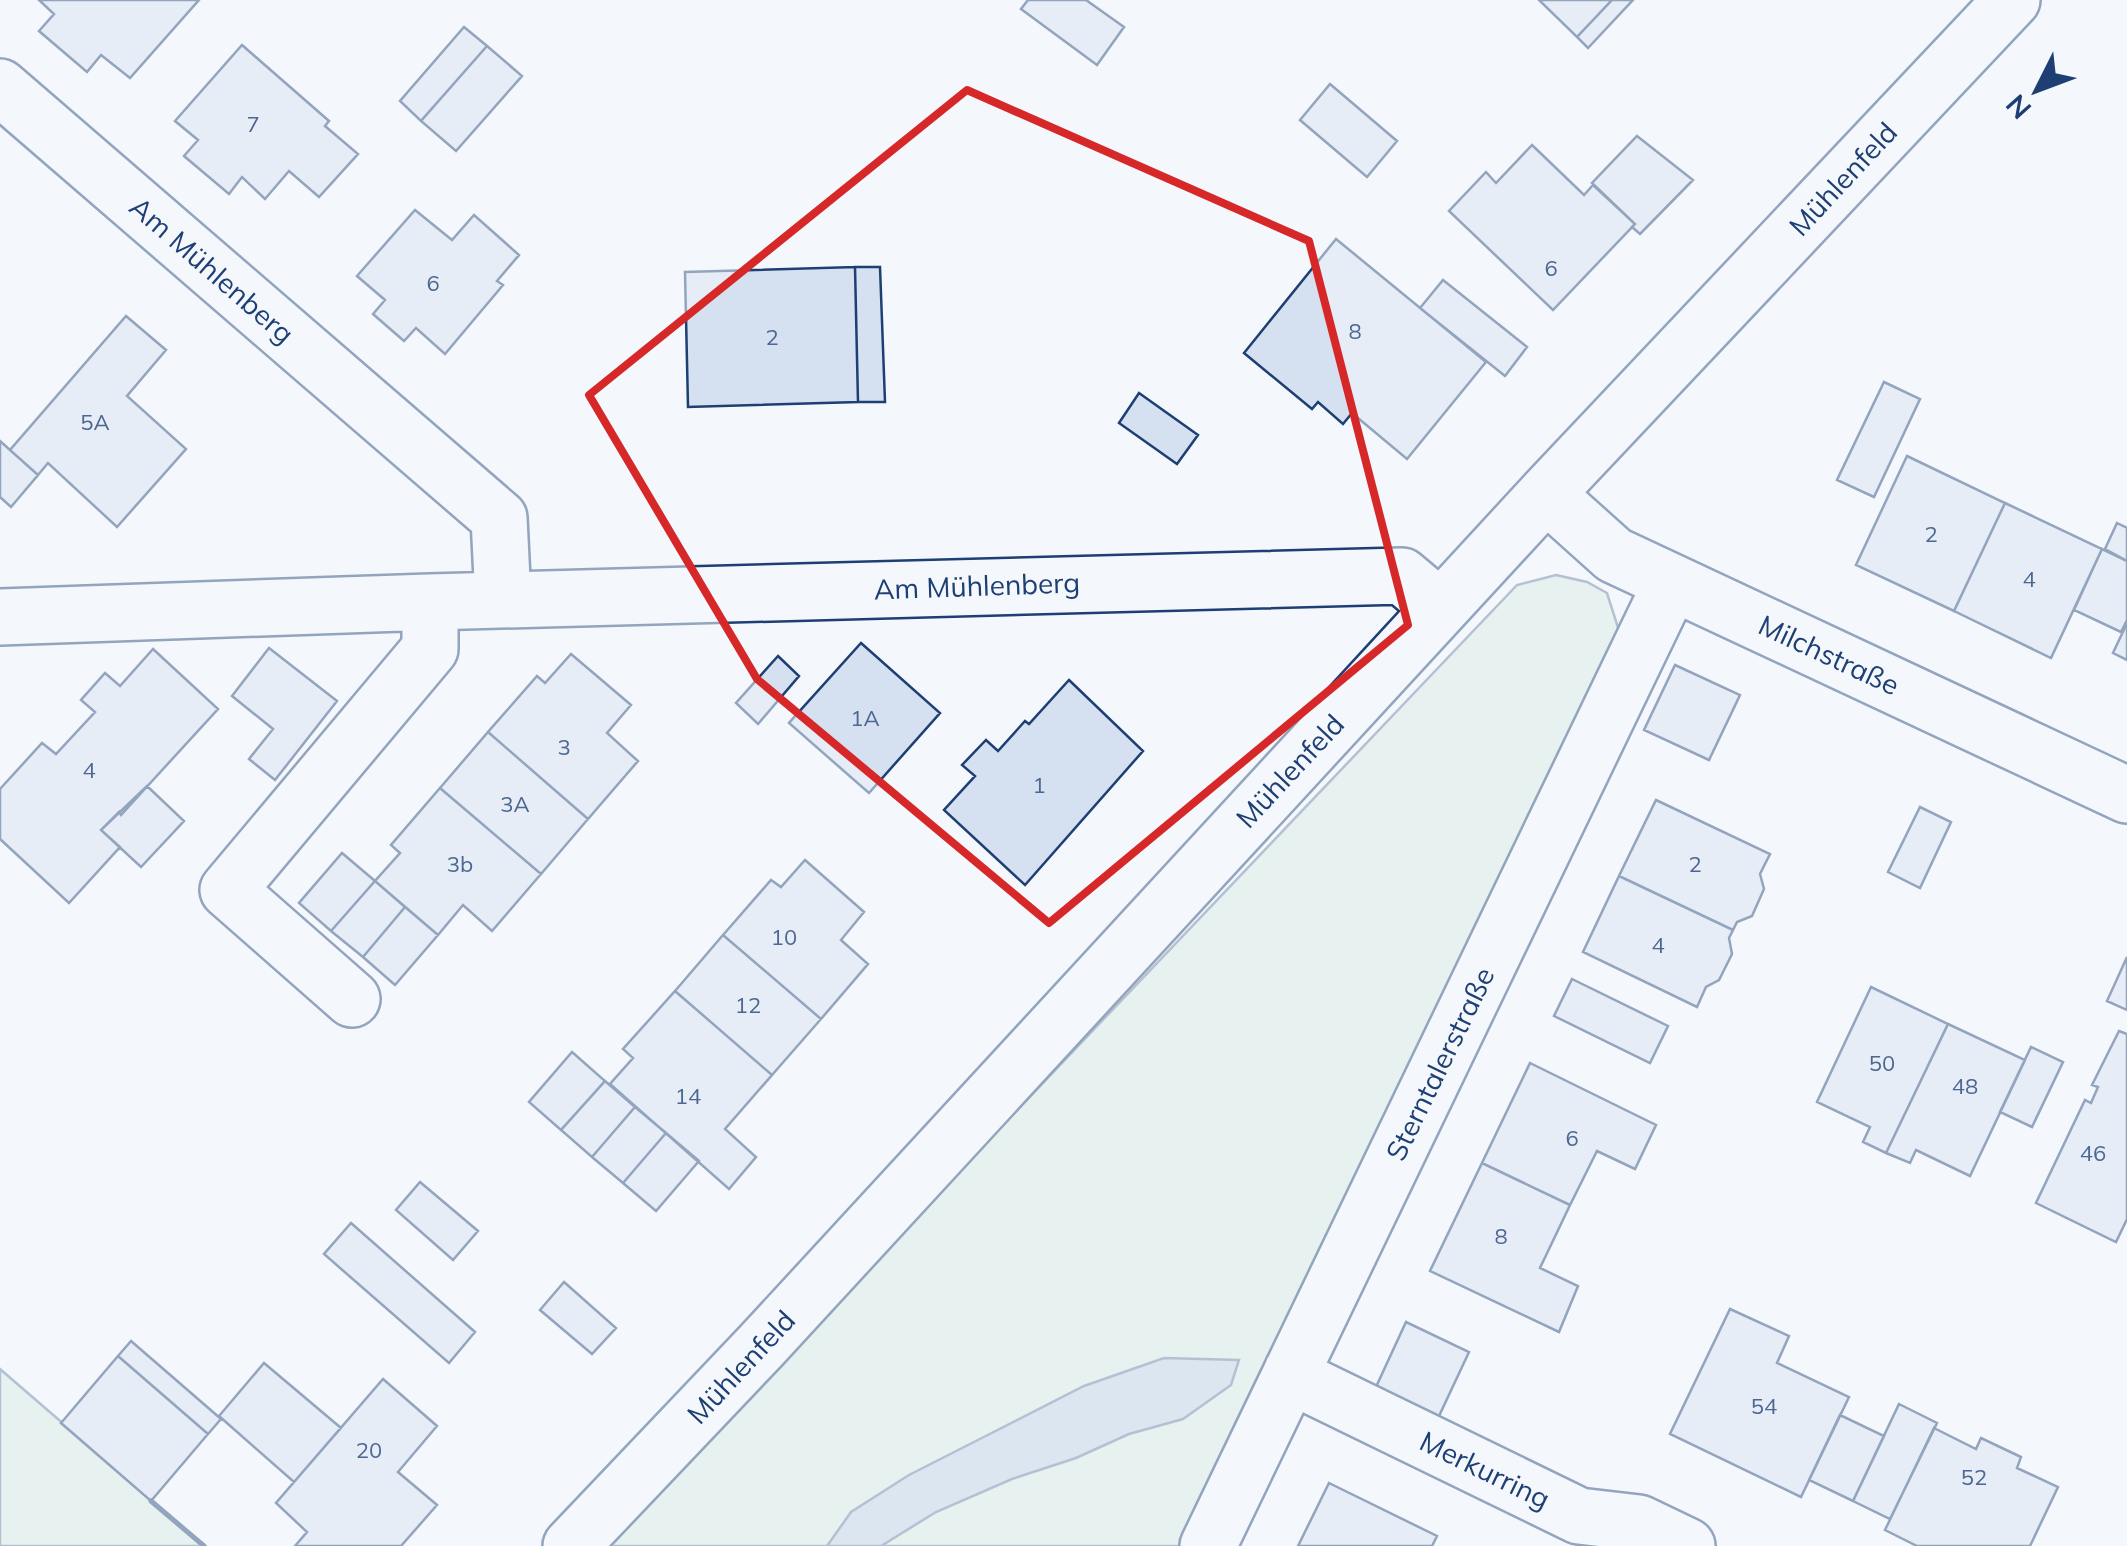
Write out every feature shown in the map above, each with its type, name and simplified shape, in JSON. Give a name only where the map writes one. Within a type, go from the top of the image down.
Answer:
[{"type":"street","name":"Mühlenfeld","points":[[571,1546],[774,1332],[1546,494],[2012,0]]},
{"type":"street","name":"Am Mühlenberg","points":[[0,86],[499,518],[503,600]]},
{"type":"street","name":"Milchstraße","points":[[1546,494],[1614,556],[2127,795]]},
{"type":"street","name":"Am Mühlenberg","points":[[0,617],[1402,576],[1440,608]]},
{"type":"street","name":"Sterntalerstraße","points":[[1208,1546],[1672,582]]},
{"type":"street","points":[[352,999],[228,890],[430,649],[430,602]]},
{"type":"street","name":"Merkurring","points":[[1292,1371],[1310,1385],[1579,1516],[1639,1523],[1687,1546]]},
{"type":"highlighted area","points":[[967,90],[1309,241],[1408,625],[1049,923],[757,679],[589,395]]},
{"type":"shaded area","points":[[1556,575],[1587,582],[1607,593],[1622,640],[1187,1546],[602,1546],[1517,585]]},
{"type":"shaded area","points":[[0,1369],[205,1546],[0,1546]]},
{"type":"water","points":[[1164,1358],[1239,1360],[1231,1385],[1183,1419],[1129,1434],[1076,1458],[1012,1479],[936,1512],[881,1546],[827,1546],[851,1512],[909,1475],[1084,1386]]},
{"type":"building","points":[[39,0],[199,0],[130,78],[101,55],[87,72],[39,31],[54,14]]},
{"type":"building","points":[[1028,0],[1086,0],[1124,27],[1097,65],[1021,9]]},
{"type":"building","points":[[1539,0],[1612,0],[1577,37]]},
{"type":"building","points":[[1612,0],[1633,0],[1588,48],[1577,37]]},
{"type":"building","points":[[464,27],[487,46],[421,121],[400,101]]},
{"type":"building","points":[[242,45],[329,121],[325,126],[358,154],[319,197],[289,171],[265,199],[242,177],[229,194],[184,156],[198,140],[175,121]]},
{"type":"building","points":[[487,46],[522,76],[456,151],[421,121]]},
{"type":"building","points":[[1330,84],[1397,141],[1367,177],[1300,120]]},
{"type":"building","points":[[1637,136],[1693,180],[1640,234],[1632,227],[1635,224],[1592,183]]},
{"type":"building","points":[[1532,145],[1584,195],[1593,185],[1635,224],[1553,310],[1449,211],[1486,172],[1496,183]]},
{"type":"building","points":[[415,210],[452,240],[474,215],[519,255],[497,281],[503,285],[445,354],[416,328],[404,341],[373,314],[385,300],[357,276]]},
{"type":"building","points":[[1336,239],[1486,362],[1407,459],[1352,413],[1343,424],[1318,402],[1312,409],[1244,353]]},
{"type":"building","points":[[855,267],[858,402],[688,407],[685,272]]},
{"type":"building","points":[[855,267],[880,267],[885,402],[858,402]]},
{"type":"building","points":[[1443,280],[1527,347],[1505,376],[1420,308]]},
{"type":"building","points":[[126,316],[166,350],[127,396],[186,449],[117,527],[48,463],[38,475],[10,450]]},
{"type":"building","points":[[1884,382],[1920,399],[1874,497],[1837,480]]},
{"type":"building","points":[[1139,393],[1198,435],[1177,464],[1119,423]]},
{"type":"building","points":[[0,441],[38,475],[11,507],[0,497]]},
{"type":"building","points":[[1907,456],[2005,503],[1954,611],[1856,565]]},
{"type":"building","points":[[2005,503],[2102,549],[2051,658],[1954,611]]},
{"type":"building","points":[[2117,523],[2127,528],[2127,561],[2105,549]]},
{"type":"building","points":[[2102,549],[2127,561],[2127,620],[2121,632],[2074,610]]},
{"type":"building","points":[[2127,623],[2127,660],[2113,653]]},
{"type":"building","points":[[861,643],[940,713],[869,793],[789,723]]},
{"type":"building","points":[[269,648],[337,701],[275,780],[249,759],[273,729],[232,696]]},
{"type":"building","points":[[153,649],[218,709],[121,815],[119,812],[101,830],[120,847],[69,903],[0,839],[0,789],[42,743],[56,754],[95,712],[81,700],[105,673],[120,686]]},
{"type":"building","points":[[571,654],[631,705],[607,733],[638,761],[588,819],[488,732],[537,676],[545,683]]},
{"type":"building","points":[[778,656],[799,676],[758,724],[736,703]]},
{"type":"building","points":[[1675,665],[1740,695],[1709,760],[1644,730]]},
{"type":"building","points":[[1069,680],[1143,751],[1025,885],[944,810],[975,776],[962,765],[986,740],[998,751]]},
{"type":"building","points":[[488,732],[588,819],[541,874],[440,788]]},
{"type":"building","points":[[147,786],[184,821],[141,867],[101,830]]},
{"type":"building","points":[[440,788],[541,874],[492,931],[463,905],[438,935],[375,881],[400,853],[391,845]]},
{"type":"building","points":[[1656,800],[1770,854],[1760,874],[1764,889],[1752,916],[1737,922],[1733,930],[1619,876]]},
{"type":"building","points":[[1920,807],[1951,822],[1920,888],[1888,872]]},
{"type":"building","points":[[342,853],[375,881],[331,931],[299,903]]},
{"type":"building","points":[[805,860],[864,912],[841,940],[868,964],[821,1019],[723,935],[771,880],[781,887]]},
{"type":"building","points":[[1619,876],[1733,930],[1729,938],[1732,954],[1719,980],[1706,987],[1697,1007],[1583,952]]},
{"type":"building","points":[[375,881],[405,907],[363,957],[331,931]]},
{"type":"building","points":[[405,907],[438,935],[395,985],[363,957]]},
{"type":"building","points":[[723,935],[821,1019],[772,1075],[675,991]]},
{"type":"building","points":[[2127,957],[2127,1010],[2107,1001]]},
{"type":"building","points":[[1572,979],[1668,1026],[1650,1063],[1554,1016]]},
{"type":"building","points":[[1871,987],[1948,1024],[1886,1153],[1863,1142],[1870,1127],[1817,1102]]},
{"type":"building","points":[[675,991],[772,1075],[725,1129],[756,1157],[729,1189],[610,1084],[633,1058],[623,1049]]},
{"type":"building","points":[[1948,1024],[2025,1060],[1970,1176],[1916,1150],[1910,1163],[1886,1153]]},
{"type":"building","points":[[2119,1031],[2127,1034],[2127,1219],[2116,1242],[2036,1203],[2085,1100],[2091,1103],[2098,1087],[2092,1085]]},
{"type":"building","points":[[2031,1047],[2063,1062],[2032,1127],[2000,1112]]},
{"type":"building","points":[[572,1052],[605,1081],[561,1130],[529,1102]]},
{"type":"building","points":[[1530,1063],[1656,1125],[1635,1169],[1597,1151],[1570,1205],[1482,1163]]},
{"type":"building","points":[[605,1081],[635,1107],[592,1157],[561,1130]]},
{"type":"building","points":[[635,1107],[666,1133],[623,1183],[592,1157]]},
{"type":"building","points":[[666,1133],[699,1161],[656,1211],[623,1183]]},
{"type":"building","points":[[1482,1163],[1570,1205],[1540,1268],[1578,1286],[1559,1332],[1430,1271]]},
{"type":"building","points":[[420,1182],[478,1231],[453,1260],[396,1210]]},
{"type":"building","points":[[351,1223],[475,1332],[449,1363],[324,1254]]},
{"type":"building","points":[[564,1282],[616,1328],[592,1354],[540,1310]]},
{"type":"building","points":[[1730,1309],[1789,1336],[1777,1363],[1849,1397],[1801,1497],[1670,1434]]},
{"type":"building","points":[[1406,1322],[1469,1352],[1439,1416],[1376,1387]]},
{"type":"building","points":[[131,1341],[221,1419],[208,1434],[118,1356]]},
{"type":"building","points":[[118,1356],[208,1434],[151,1501],[61,1423]]},
{"type":"building","points":[[264,1363],[341,1428],[294,1482],[219,1416]]},
{"type":"building","points":[[383,1379],[437,1426],[398,1472],[437,1505],[401,1546],[295,1546],[307,1532],[276,1503]]},
{"type":"building","points":[[1899,1404],[1937,1423],[1890,1519],[1853,1501]]},
{"type":"building","points":[[1840,1415],[1884,1436],[1853,1501],[1809,1480]]},
{"type":"building","points":[[1934,1428],[1976,1449],[1981,1438],[2021,1457],[2017,1468],[2058,1487],[2030,1546],[1917,1546],[1885,1530]]},
{"type":"building","points":[[1329,1483],[1437,1536],[1432,1546],[1298,1546]]},
{"type":"wall","points":[[151,1501],[204,1546]]}]
